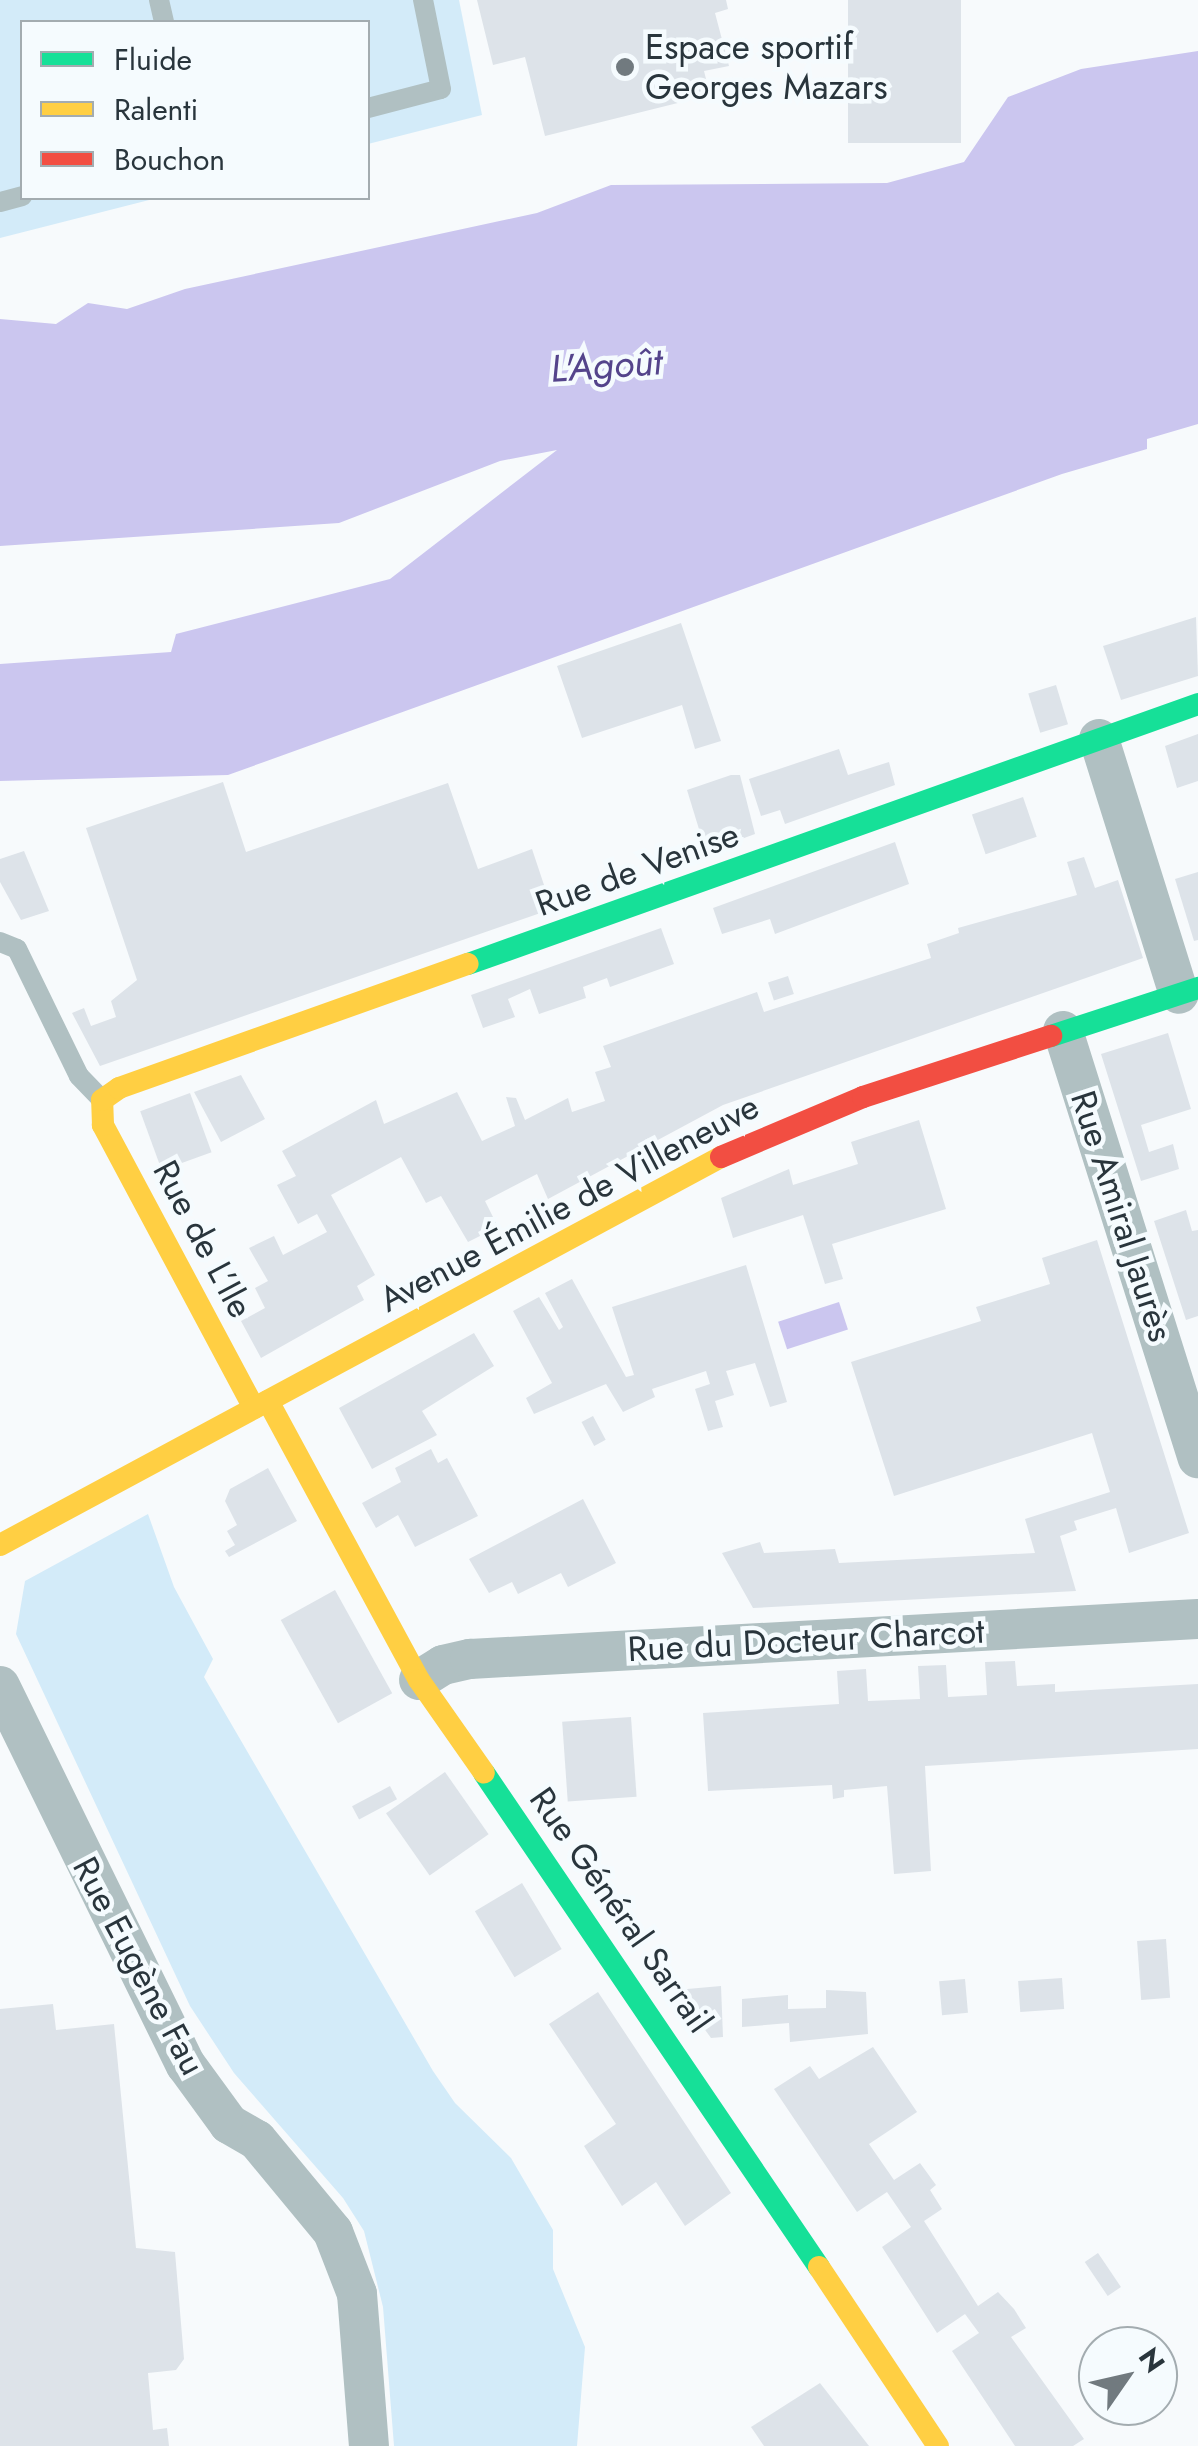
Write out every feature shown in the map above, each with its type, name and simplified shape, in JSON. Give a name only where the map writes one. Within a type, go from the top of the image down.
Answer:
[{"type":"street","name":"Rue de Venise","points":[[102,1100],[119,1088],[1198,704]]},
{"type":"street","points":[[1099,739],[1188,991]]},
{"type":"street","name":"Avenue Émilie de Villeneuve","points":[[0,1545],[730,1152],[864,1097],[1188,991]]},
{"type":"street","name":"Rue Amiral Jaurès","points":[[1063,1031],[1198,1458]]},
{"type":"street","name":"Rue de L’Ile","points":[[102,1100],[102,1126],[261,1404]]},
{"type":"street","name":"Rue Général Sarrail","points":[[261,1404],[419,1680],[644,2003],[938,2446]]},
{"type":"street","name":"Rue du Docteur Charcot","points":[[419,1680],[443,1665],[470,1659],[1198,1619]]},
{"type":"street","name":"Rue Eugène Fau","points":[[0,1686],[157,2015],[229,2124],[257,2140],[312,2202],[346,2260],[357,2294],[369,2446]]},
{"type":"lane","points":[[370,107],[442,89],[422,0]]},
{"type":"lane","points":[[0,942],[16,950],[80,1076],[102,1100]]},
{"type":"shaded area","points":[[0,0],[459,0],[482,115],[370,143],[370,20],[20,20],[20,200],[149,200],[0,238]]},
{"type":"shaded area","points":[[148,1514],[174,1587],[213,1659],[204,1677],[433,2071],[455,2103],[511,2158],[553,2230],[553,2269],[585,2347],[577,2446],[394,2446],[383,2307],[364,2231],[343,2198],[234,2073],[190,2006],[16,1634],[25,1581]]},
{"type":"water","name":"L'Agoût","points":[[1198,51],[1198,424],[1147,439],[1147,449],[1062,474],[228,775],[0,781],[0,664],[171,652],[176,634],[390,579],[557,450],[500,461],[339,523],[0,546],[0,319],[56,324],[88,303],[127,309],[185,289],[537,213],[611,185],[887,183],[964,162],[1008,97],[1081,69]]},
{"type":"water","points":[[839,1302],[848,1330],[787,1349],[778,1322]]},
{"type":"building","name":"Espace sportif Georges Mazars","points":[[477,0],[726,0],[728,9],[715,13],[729,66],[704,71],[710,95],[545,136],[525,57],[493,65]]},
{"type":"building","points":[[848,0],[961,0],[961,143],[848,143]]},
{"type":"building","points":[[1196,617],[1198,676],[1121,700],[1103,646]]},
{"type":"building","points":[[681,623],[721,741],[695,749],[682,705],[582,738],[557,666]]},
{"type":"building","points":[[1056,685],[1068,724],[1040,733],[1028,693]]},
{"type":"building","points":[[1198,734],[1198,781],[1177,788],[1165,746]]},
{"type":"building","points":[[839,749],[848,775],[889,762],[895,785],[785,824],[780,810],[761,816],[749,779]]},
{"type":"building","points":[[740,775],[755,834],[706,852],[687,790]]},
{"type":"building","points":[[223,782],[246,852],[448,783],[478,869],[532,849],[552,909],[100,1066],[72,1013],[84,1008],[91,1026],[116,1017],[111,1001],[137,980],[86,828]]},
{"type":"building","points":[[1023,797],[1037,837],[986,854],[972,815]]},
{"type":"building","points":[[895,842],[909,884],[775,934],[770,919],[722,934],[713,908]]},
{"type":"building","points":[[24,851],[49,911],[21,920],[0,882],[0,859]]},
{"type":"building","points":[[1084,857],[1095,888],[1118,880],[1143,958],[723,1105],[548,1199],[537,1174],[485,1201],[498,1227],[468,1242],[441,1196],[426,1203],[401,1157],[331,1195],[375,1275],[357,1286],[364,1300],[261,1358],[241,1321],[265,1308],[255,1288],[268,1281],[249,1248],[274,1236],[283,1255],[327,1232],[317,1214],[298,1224],[277,1185],[296,1176],[282,1151],[376,1100],[384,1124],[457,1092],[482,1141],[515,1126],[506,1097],[516,1098],[525,1120],[568,1098],[572,1112],[605,1101],[595,1072],[611,1067],[603,1046],[757,992],[764,1012],[931,958],[927,944],[959,933],[958,928],[1077,895],[1067,862]]},
{"type":"building","points":[[1198,872],[1198,940],[1194,941],[1175,879]]},
{"type":"building","points":[[661,928],[674,964],[610,987],[607,978],[583,987],[586,998],[539,1014],[530,989],[508,999],[515,1017],[483,1028],[471,995]]},
{"type":"building","points":[[788,976],[794,994],[774,1001],[768,982]]},
{"type":"building","points":[[1168,1033],[1191,1109],[1141,1125],[1149,1152],[1173,1144],[1179,1169],[1141,1181],[1101,1054]]},
{"type":"building","points":[[241,1075],[265,1119],[221,1142],[194,1092]]},
{"type":"building","points":[[190,1093],[212,1152],[162,1170],[140,1111]]},
{"type":"building","points":[[919,1120],[946,1209],[832,1244],[843,1279],[825,1284],[803,1215],[733,1238],[721,1198],[789,1169],[793,1185],[858,1164],[851,1142]]},
{"type":"building","points":[[1186,1210],[1192,1231],[1198,1230],[1198,1316],[1186,1320],[1154,1221]]},
{"type":"building","points":[[1097,1240],[1189,1533],[1129,1553],[1116,1508],[1074,1521],[1077,1530],[1060,1536],[1076,1591],[753,1608],[722,1553],[760,1542],[764,1553],[835,1549],[839,1563],[1035,1553],[1025,1519],[1110,1492],[1092,1433],[894,1496],[851,1362],[981,1321],[976,1307],[1050,1284],[1042,1258]]},
{"type":"building","points":[[746,1265],[787,1402],[770,1407],[755,1363],[726,1371],[734,1395],[715,1401],[723,1427],[708,1431],[695,1389],[710,1384],[706,1371],[652,1389],[655,1397],[623,1412],[606,1384],[534,1414],[526,1398],[552,1383],[513,1311],[539,1297],[559,1330],[563,1327],[545,1293],[572,1279],[626,1377],[634,1375],[612,1307]]},
{"type":"building","points":[[474,1333],[494,1366],[422,1411],[437,1435],[372,1469],[339,1408]]},
{"type":"building","points":[[593,1416],[606,1440],[594,1446],[582,1422]]},
{"type":"building","points":[[431,1449],[438,1463],[447,1458],[478,1516],[415,1547],[398,1515],[376,1528],[362,1503],[401,1482],[395,1468]]},
{"type":"building","points":[[268,1468],[297,1521],[229,1557],[225,1551],[235,1545],[227,1531],[237,1525],[225,1501],[230,1489]]},
{"type":"building","points":[[583,1499],[616,1563],[568,1587],[561,1573],[518,1594],[512,1582],[489,1593],[469,1559]]},
{"type":"building","points":[[335,1590],[392,1693],[338,1723],[281,1620]]},
{"type":"building","points":[[1015,1661],[1017,1686],[1055,1684],[1055,1692],[1198,1684],[1198,1749],[925,1766],[931,1871],[894,1874],[887,1786],[844,1790],[844,1797],[833,1799],[832,1785],[708,1791],[703,1713],[839,1704],[837,1671],[866,1669],[868,1701],[920,1699],[918,1666],[946,1665],[948,1697],[987,1695],[985,1662]]},
{"type":"building","points":[[631,1717],[637,1797],[568,1802],[562,1722]]},
{"type":"building","points":[[445,1772],[489,1834],[430,1876],[386,1813]]},
{"type":"building","points":[[390,1786],[397,1799],[359,1819],[352,1806]]},
{"type":"building","points":[[522,1883],[562,1949],[515,1977],[475,1911]]},
{"type":"building","points":[[1166,1939],[1170,1998],[1141,2000],[1137,1941]]},
{"type":"building","points":[[1062,1978],[1064,2009],[1020,2012],[1018,1981]]},
{"type":"building","points":[[965,1979],[968,2013],[942,2015],[939,1981]]},
{"type":"building","points":[[721,1986],[723,2037],[711,2038],[676,1990]]},
{"type":"building","points":[[826,1990],[866,1992],[868,2034],[790,2042],[789,2023],[742,2027],[742,1999],[788,1995],[788,2009],[826,2008]]},
{"type":"building","points":[[598,1992],[731,2193],[685,2226],[656,2182],[622,2206],[584,2146],[616,2124],[549,2024]]},
{"type":"building","points":[[53,2004],[56,2030],[114,2024],[136,2248],[175,2252],[184,2359],[176,2370],[148,2373],[153,2430],[167,2428],[169,2446],[0,2446],[0,2009]]},
{"type":"building","points":[[873,2047],[917,2112],[869,2144],[894,2180],[920,2163],[936,2185],[930,2190],[942,2209],[924,2221],[978,2306],[998,2292],[1014,2309],[1026,2328],[1011,2337],[1084,2439],[1073,2446],[1015,2446],[952,2351],[979,2333],[965,2314],[937,2333],[882,2247],[911,2227],[887,2192],[857,2212],[774,2089],[810,2066],[819,2079]]},
{"type":"building","points":[[1098,2253],[1121,2287],[1108,2296],[1085,2262]]},
{"type":"building","points":[[820,2383],[869,2446],[764,2446],[751,2427]]},
{"type":"traffic: fast","points":[[468,964],[1198,704]]},
{"type":"traffic: fast","points":[[1051,1036],[1198,988]]},
{"type":"traffic: fast","points":[[484,1773],[819,2267]]},
{"type":"traffic: slow","points":[[254,1408],[103,1125],[102,1100],[119,1088],[468,964]]},
{"type":"traffic: slow","points":[[0,1545],[721,1157]]},
{"type":"traffic: slow","points":[[268,1401],[419,1680],[484,1773]]},
{"type":"traffic: slow","points":[[819,2267],[938,2446]]},
{"type":"traffic: jam","points":[[721,1157],[863,1097],[1051,1036]]},
{"type":"place","name":"Espace sportif Georges Mazars","points":[[625,67]]}]
